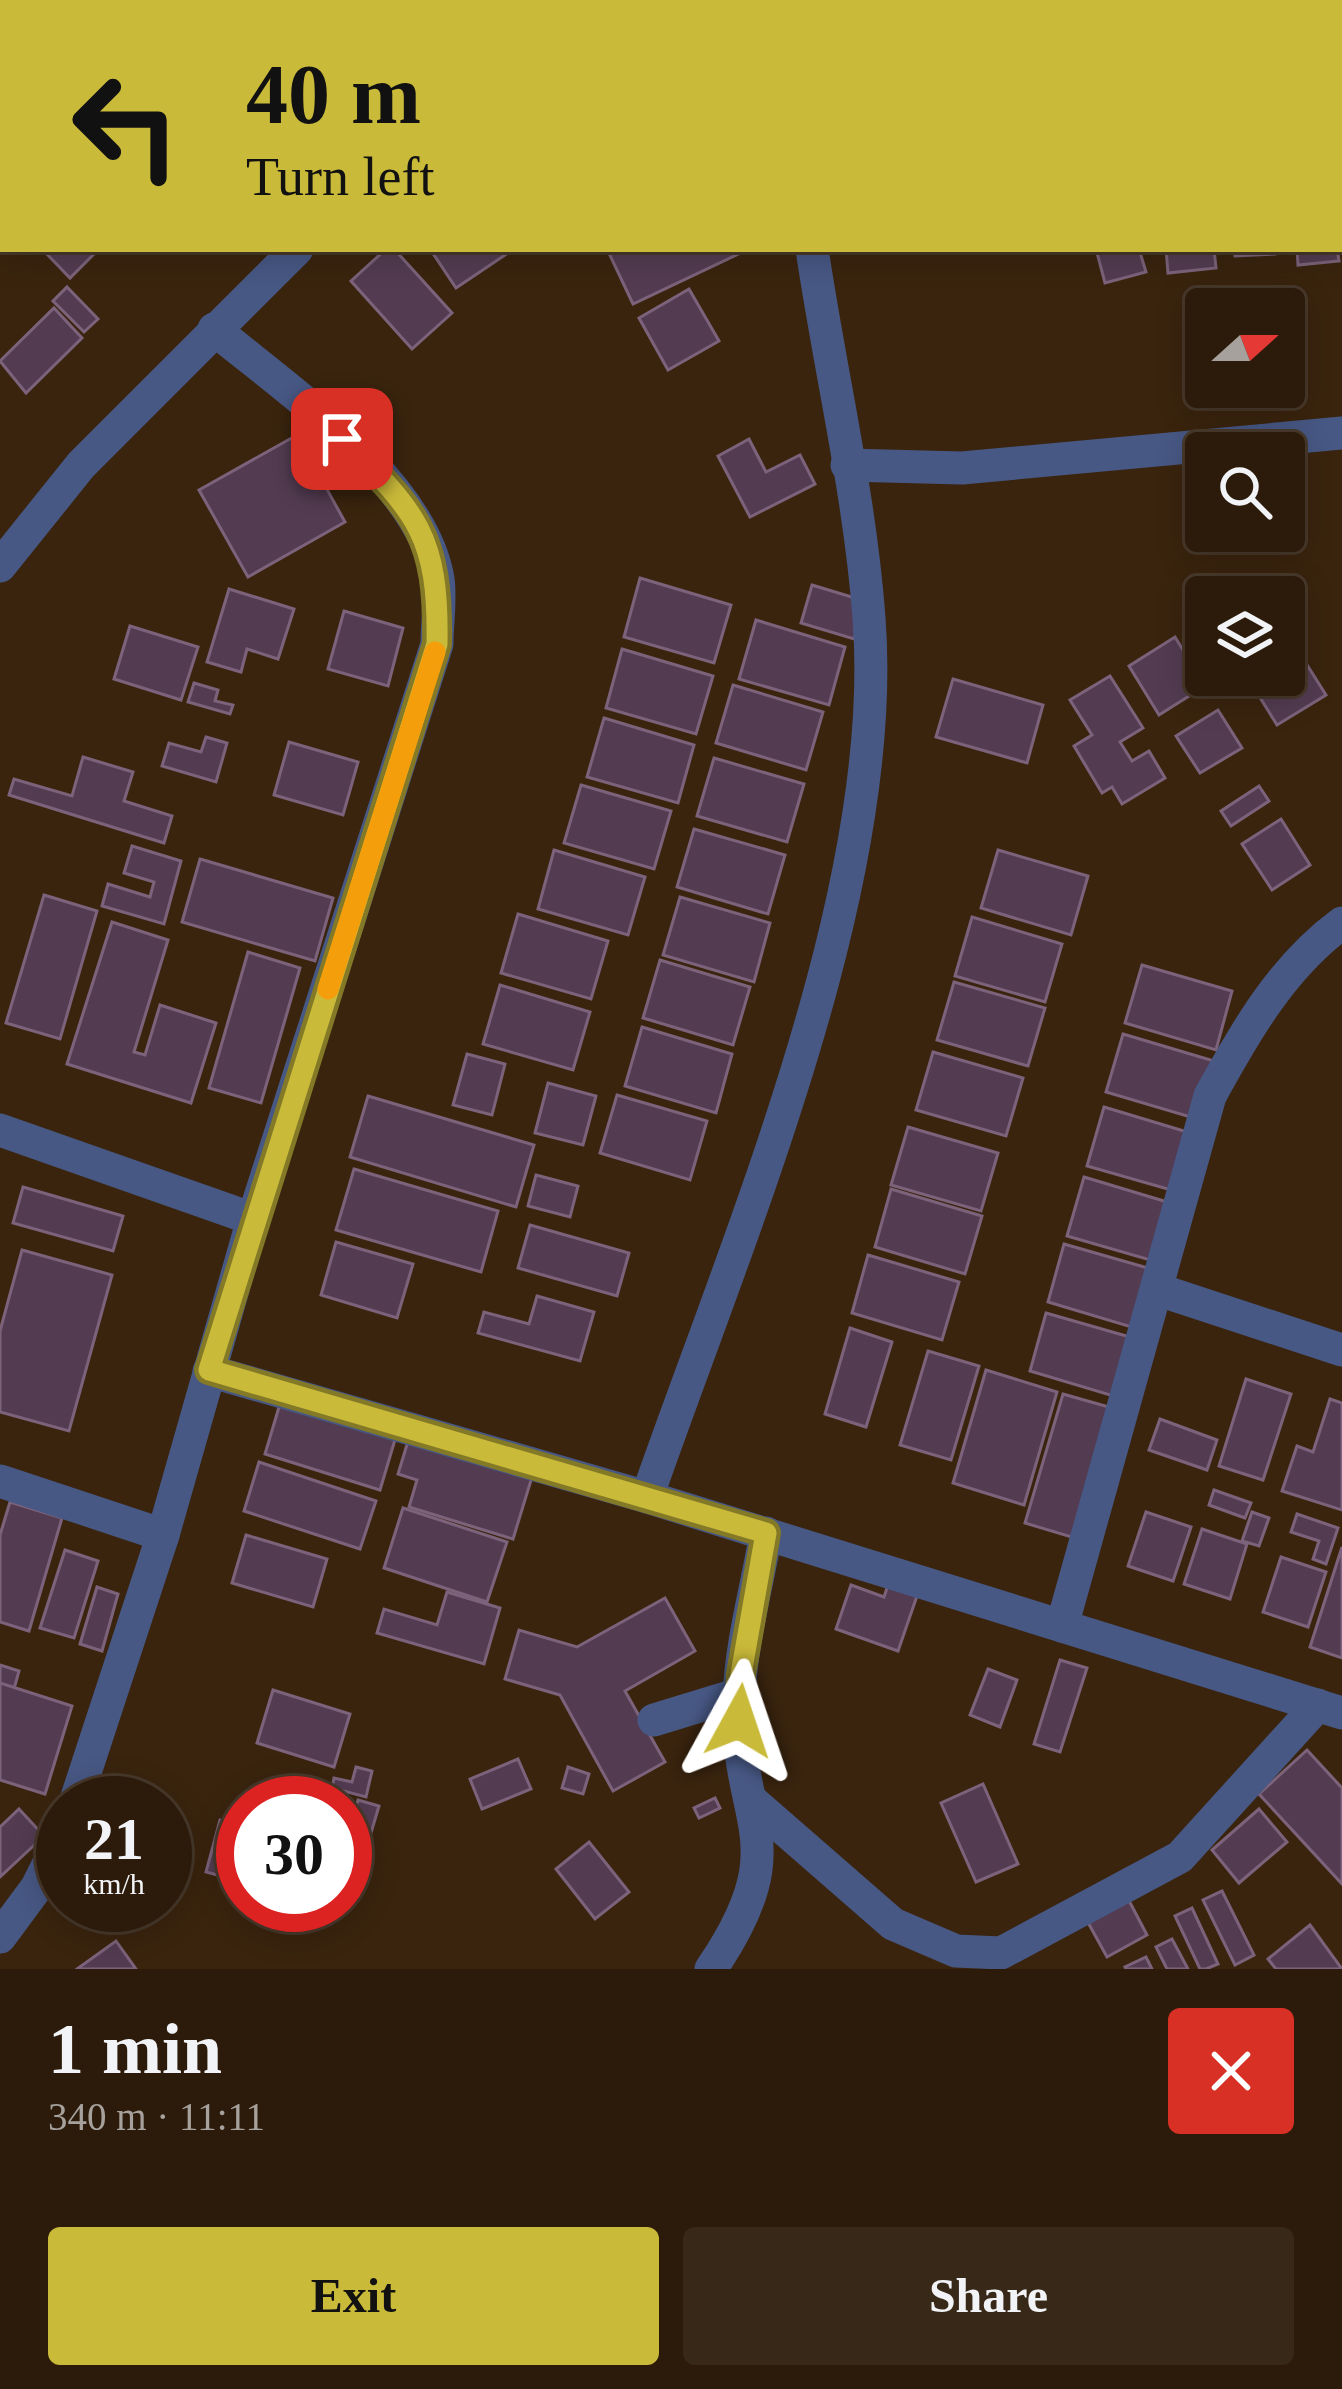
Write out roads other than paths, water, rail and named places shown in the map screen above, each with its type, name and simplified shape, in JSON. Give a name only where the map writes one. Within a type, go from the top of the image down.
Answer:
[{"type":"street","points":[[0,566],[81,465],[294,252]]},
{"type":"street","points":[[647,1497],[786,1099],[837,919],[866,760],[869,620],[812,252]]},
{"type":"street","points":[[84,1776],[164,1534],[254,1219],[437,644],[438,579],[422,532],[392,488],[317,415],[214,329]]},
{"type":"street","points":[[847,465],[962,468],[1342,434]]},
{"type":"street","points":[[1062,1626],[1210,1096],[1251,1021],[1319,940],[1342,923]]},
{"type":"street","points":[[0,1130],[254,1219]]},
{"type":"street","points":[[1159,1290],[1342,1350]]},
{"type":"street","points":[[209,1370],[647,1497],[1330,1709],[1180,1857],[1001,1953],[956,1951],[893,1924],[753,1802]]},
{"type":"street","points":[[0,1481],[164,1534]]},
{"type":"street","points":[[711,1969],[756,1881],[761,1844],[739,1694],[766,1533]]},
{"type":"street","points":[[654,1720],[739,1694]]},
{"type":"street","points":[[0,1937],[36,1888]]}]
